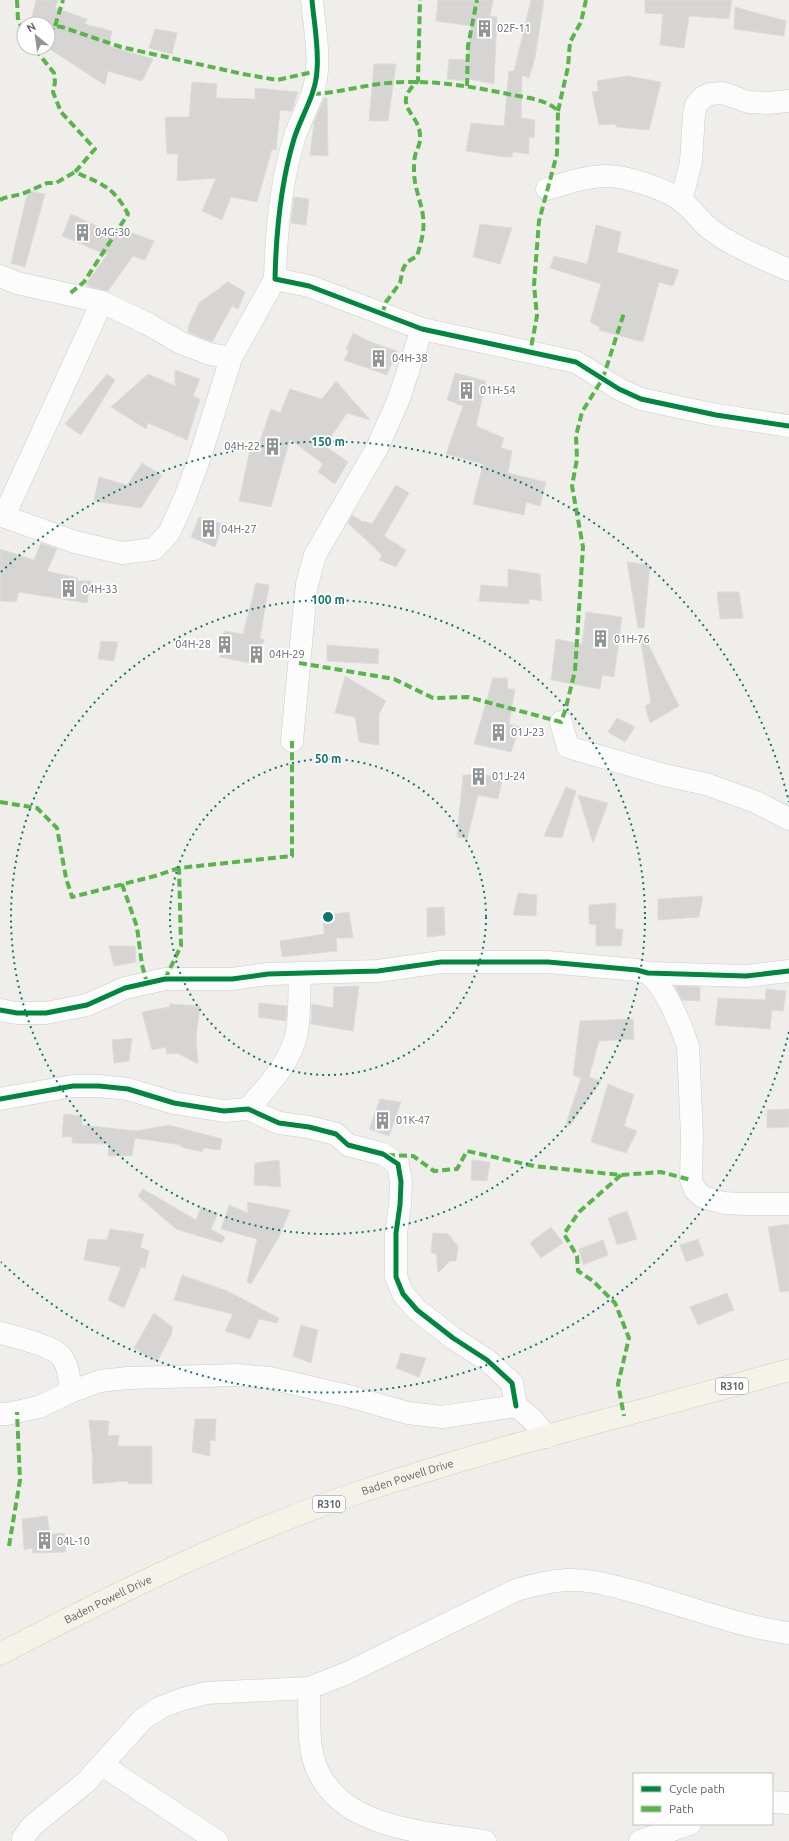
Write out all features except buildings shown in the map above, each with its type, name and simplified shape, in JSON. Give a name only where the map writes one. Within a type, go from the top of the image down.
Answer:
[{"type":"main road","name":"Baden Powell Drive","points":[[0,1654],[155,1576],[258,1531],[353,1495],[504,1447],[547,1437],[789,1370]]},
{"type":"street","points":[[102,302],[2,516],[75,542],[122,553],[154,549],[169,533],[184,500],[200,457],[231,358],[275,279],[276,244],[286,176],[294,139],[313,94],[318,71],[312,0]]},
{"type":"street","points":[[681,201],[691,162],[694,114],[696,105],[703,97],[710,94],[723,93],[748,102],[767,103],[789,101]]},
{"type":"street","points":[[547,188],[577,180],[605,176],[628,179],[654,187],[681,201],[710,229],[744,249],[789,270]]},
{"type":"street","points":[[0,276],[17,283],[102,302],[148,324],[181,343],[210,354],[231,358]]},
{"type":"street","points":[[275,279],[309,286],[422,329],[576,362],[619,389],[640,399],[716,415],[789,426]]},
{"type":"street","points":[[292,742],[307,584],[315,555],[376,448],[398,401],[422,329]]},
{"type":"street","points":[[561,722],[568,747],[664,775],[706,784],[756,802],[789,819]]},
{"type":"street","points":[[0,1010],[17,1013],[46,1014],[87,1004],[125,988],[165,979],[232,979],[268,974],[378,971],[441,962],[548,962],[648,972],[746,976],[789,970]]},
{"type":"street","points":[[648,972],[661,986],[683,1031],[688,1046],[692,1136],[690,1180],[695,1190],[703,1197],[724,1202],[745,1204],[789,1204]]},
{"type":"street","points":[[248,1109],[274,1079],[289,1054],[297,1032],[300,973]]},
{"type":"street","points":[[0,1099],[73,1086],[99,1086],[128,1090],[174,1103],[224,1111],[248,1109],[278,1123],[309,1127],[336,1134],[348,1145],[383,1154],[398,1164],[401,1182],[400,1205],[396,1233],[396,1276],[403,1294],[417,1310],[453,1338],[487,1360],[512,1383],[516,1406],[531,1418],[547,1437]]},
{"type":"street","points":[[0,1333],[45,1347],[61,1356],[70,1376],[70,1392]]},
{"type":"street","points":[[0,1414],[7,1414],[39,1406],[100,1381],[128,1378],[238,1375],[270,1378],[348,1396],[415,1414],[442,1417],[516,1406]]},
{"type":"street","points":[[23,1841],[23,1838],[32,1826],[86,1782],[143,1719],[161,1708],[183,1699],[206,1693],[309,1688],[347,1673],[516,1590],[546,1582],[561,1580],[596,1581],[671,1601],[747,1625],[789,1633]]},
{"type":"street","points":[[310,1730],[322,1704],[347,1673]]},
{"type":"street","points":[[309,1688],[310,1743],[314,1763],[331,1792],[354,1810],[398,1835],[485,1841]]},
{"type":"street","points":[[102,1765],[217,1841]]},
{"type":"street","points":[[773,1802],[789,1803]]},
{"type":"street","points":[[640,1841],[687,1825]]},
{"type":"marked path","points":[[17,0],[18,16]]},
{"type":"marked path","points":[[56,23],[63,0]]},
{"type":"marked path","points":[[382,314],[386,302],[400,283],[403,269],[407,262],[417,256],[423,231],[423,216],[415,183],[414,171],[420,135],[415,120],[406,103],[406,97],[418,81],[420,0]]},
{"type":"marked path","points":[[467,86],[468,46],[477,0]]},
{"type":"marked path","points":[[558,111],[568,67],[570,42],[581,22],[586,0]]},
{"type":"marked path","points":[[56,26],[121,47],[277,80],[317,71]]},
{"type":"marked path","points":[[41,56],[54,73],[55,82],[53,92],[61,112],[95,149],[75,172],[106,187],[118,198],[128,214],[84,282],[68,295]]},
{"type":"marked path","points":[[313,94],[396,82],[430,82],[464,86],[531,98],[549,104],[558,111],[557,154],[539,221],[534,285],[537,316],[530,353]]},
{"type":"marked path","points":[[0,200],[22,194],[47,183],[56,183],[75,172]]},
{"type":"marked path","points":[[299,663],[394,679],[433,698],[468,697],[561,722],[575,671],[583,547],[572,486],[577,459],[576,436],[582,412],[603,378],[624,313]]},
{"type":"marked path","points":[[165,979],[181,946],[179,868],[292,856],[292,741]]},
{"type":"marked path","points":[[0,802],[37,808],[57,828],[66,878],[72,897],[155,876],[179,868]]},
{"type":"marked path","points":[[122,884],[137,927],[142,965],[147,983]]},
{"type":"marked path","points":[[387,1155],[413,1156],[434,1171],[457,1169],[467,1151],[534,1166],[621,1175],[661,1172],[691,1180]]},
{"type":"marked path","points":[[621,1175],[579,1212],[564,1234],[577,1256],[578,1271],[593,1281],[615,1303],[629,1338],[618,1384],[624,1416]]},
{"type":"marked path","points":[[9,1546],[20,1480],[17,1412]]},
{"type":"cycle path","points":[[312,0],[317,53],[316,79],[311,97],[297,130],[289,156],[278,227],[275,279],[309,286],[422,329],[576,362],[619,389],[641,399],[716,415],[789,426]]},
{"type":"cycle path","points":[[0,1010],[17,1013],[46,1013],[87,1005],[125,988],[165,979],[232,979],[268,974],[378,971],[441,962],[548,962],[637,970],[648,973],[746,976],[789,971]]},
{"type":"cycle path","points":[[0,1099],[73,1086],[99,1086],[128,1089],[174,1103],[224,1111],[248,1109],[279,1123],[309,1127],[336,1134],[348,1145],[383,1154],[398,1164],[401,1182],[400,1205],[396,1233],[396,1277],[403,1294],[417,1310],[453,1338],[487,1360],[512,1383],[516,1406]]},
{"type":"place","name":"02F-11","points":[[484,28]]},
{"type":"place","name":"04G-30","points":[[82,232]]},
{"type":"place","name":"04H-38","points":[[379,358]]},
{"type":"place","name":"01H-54","points":[[467,390]]},
{"type":"place","name":"04H-22","points":[[273,446]]},
{"type":"place","name":"04H-27","points":[[208,529]]},
{"type":"place","name":"04H-33","points":[[69,589]]},
{"type":"place","name":"01H-76","points":[[601,639]]},
{"type":"place","name":"04H-28","points":[[224,644]]},
{"type":"place","name":"04H-29","points":[[256,654]]},
{"type":"place","name":"01J-23","points":[[498,732]]},
{"type":"place","name":"01J-24","points":[[479,776]]},
{"type":"place","name":"01K-47","points":[[383,1120]]},
{"type":"place","name":"04L-10","points":[[44,1541]]}]
